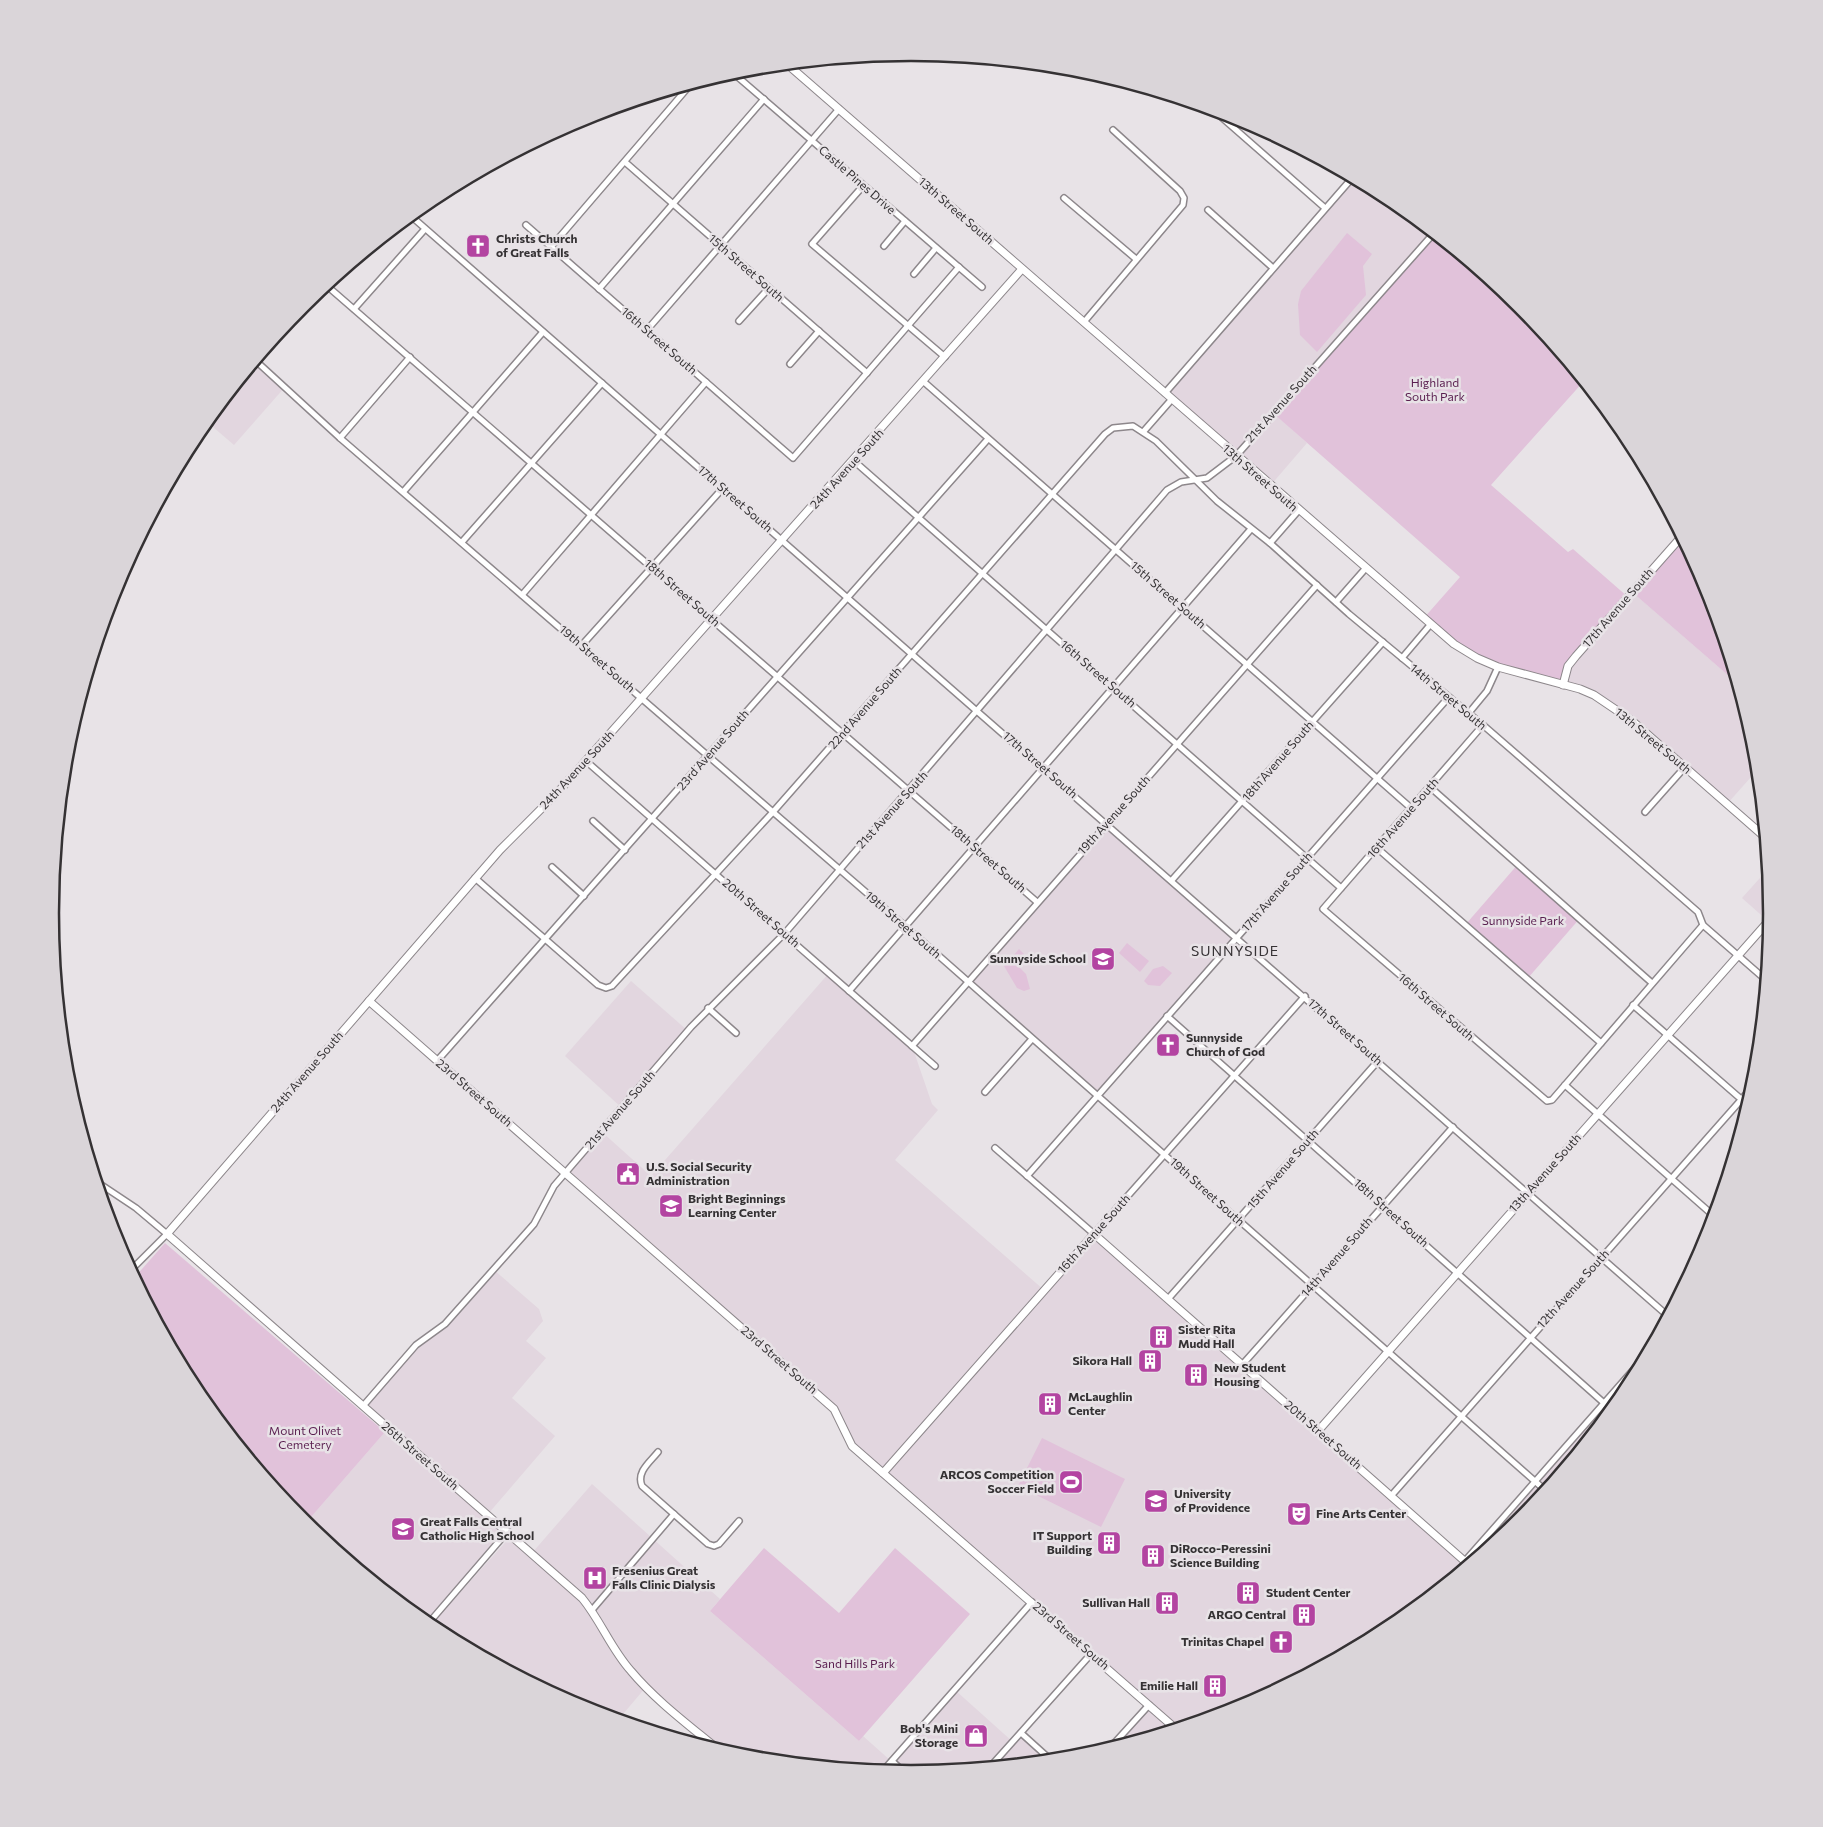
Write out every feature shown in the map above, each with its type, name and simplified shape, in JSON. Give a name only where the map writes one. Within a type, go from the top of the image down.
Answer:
[{"type":"street","name":"13th Street South","points":[[793,69],[1298,511],[1454,644],[1498,667],[1587,692],[1611,706],[1631,720],[1760,832]]},
{"type":"street","name":"Castle Pines Drive","points":[[739,78],[982,287]]},
{"type":"street","points":[[551,247],[684,92]]},
{"type":"street","points":[[599,289],[764,100]]},
{"type":"street","points":[[647,330],[839,109]]},
{"type":"street","points":[[1226,122],[1325,208]]},
{"type":"street","points":[[1084,322],[1183,205],[1184,198],[1180,191],[1113,130]]},
{"type":"street","name":"15th Street South","points":[[625,162],[867,373]]},
{"type":"street","points":[[1164,394],[1349,182]]},
{"type":"street","points":[[863,186],[812,244],[945,358]]},
{"type":"street","points":[[1064,198],[1136,259]]},
{"type":"street","points":[[1208,210],[1273,268]]},
{"type":"street","name":"17th Street South","points":[[415,220],[848,596],[1664,1313]]},
{"type":"street","points":[[884,246],[905,222]]},
{"type":"street","name":"16th Street South","points":[[526,225],[793,458],[867,373]]},
{"type":"street","points":[[354,309],[425,229]]},
{"type":"street","name":"21st Avenue South","points":[[363,1406],[416,1345],[445,1324],[534,1224],[546,1200],[566,1173],[708,1008],[785,933],[1168,490],[1181,482],[1197,480],[1215,473],[1236,456],[1431,237]]},
{"type":"street","points":[[914,274],[936,248]]},
{"type":"street","points":[[867,373],[959,268]]},
{"type":"street","name":"24th Avenue South","points":[[135,1265],[167,1234],[475,878],[642,699],[1022,269]]},
{"type":"street","points":[[739,321],[769,288]]},
{"type":"street","name":"18th Street South","points":[[331,289],[1037,902]]},
{"type":"street","points":[[790,364],[819,331]]},
{"type":"street","points":[[404,491],[543,332]]},
{"type":"street","points":[[340,438],[410,357]]},
{"type":"street","name":"19th Street South","points":[[259,364],[340,438],[404,491],[582,645],[707,757],[905,926],[1542,1487]]},
{"type":"street","points":[[522,595],[706,382]]},
{"type":"street","name":"15th Street South","points":[[924,382],[988,440],[1411,808]]},
{"type":"street","points":[[462,542],[602,383]]},
{"type":"street","points":[[1144,431],[1172,399]]},
{"type":"street","name":"14th Street South","points":[[1122,426],[1133,426],[1144,431],[1218,501],[1270,543],[1382,642],[1483,726],[1698,912],[1703,925],[1761,976]]},
{"type":"street","name":"22nd Avenue South","points":[[545,940],[598,985],[606,988],[618,982],[843,734],[1105,434],[1113,428],[1122,426]]},
{"type":"street","name":"23rd Avenue South","points":[[437,1061],[988,440]]},
{"type":"street","name":"16th Street South","points":[[854,461],[1178,743],[1341,888]]},
{"type":"street","points":[[582,645],[723,488]]},
{"type":"street","points":[[1270,543],[1298,511]]},
{"type":"street","points":[[849,991],[1251,529]]},
{"type":"street","name":"17th Avenue South","points":[[1563,685],[1568,666],[1678,540]]},
{"type":"street","points":[[1336,602],[1365,569]]},
{"type":"street","name":"19th Avenue South","points":[[912,1046],[1248,665],[1317,584]]},
{"type":"street","points":[[1402,658],[1430,625]]},
{"type":"street","name":"18th Avenue South","points":[[1172,880],[1382,642]]},
{"type":"street","points":[[1468,714],[1487,691],[1498,667]]},
{"type":"street","name":"17th Avenue South","points":[[1027,1176],[1448,698]]},
{"type":"street","name":"16th Avenue South","points":[[1323,909],[1483,726]]},
{"type":"street","name":"20th Street South","points":[[586,761],[935,1066]]},
{"type":"street","points":[[1645,812],[1685,767]]},
{"type":"street","points":[[1430,787],[1652,983]]},
{"type":"street","points":[[593,821],[625,850]]},
{"type":"street","points":[[1377,848],[1601,1042]]},
{"type":"street","points":[[552,867],[584,896]]},
{"type":"street","points":[[475,878],[545,940]]},
{"type":"street","name":"16th Street South","points":[[1323,909],[1542,1099],[1552,1100],[1565,1085]]},
{"type":"street","points":[[1703,925],[1565,1085],[1710,1212]]},
{"type":"street","name":"13th Avenue South","points":[[1318,1431],[1764,927]]},
{"type":"street","name":"16th Avenue South","points":[[883,1473],[1304,996]]},
{"type":"street","name":"23rd Street South","points":[[369,1001],[834,1409],[852,1446],[1172,1725]]},
{"type":"street","points":[[1633,1005],[1742,1099]]},
{"type":"street","points":[[708,1008],[736,1033]]},
{"type":"street","name":"18th Street South","points":[[1167,1016],[1608,1406]]},
{"type":"street","points":[[985,1092],[1032,1039]]},
{"type":"street","name":"15th Avenue South","points":[[1168,1299],[1378,1061]]},
{"type":"street","name":"12th Avenue South","points":[[1392,1496],[1530,1337],[1744,1097]]},
{"type":"street","name":"14th Avenue South","points":[[1242,1365],[1453,1127]]},
{"type":"street","name":"20th Street South","points":[[995,1148],[1466,1562]]},
{"type":"street","name":"26th Street South","points":[[104,1186],[136,1208],[167,1234],[582,1598],[592,1610],[631,1672],[707,1741]]},
{"type":"street","points":[[1473,1556],[1535,1481],[1628,1376]]},
{"type":"street","points":[[658,1452],[641,1472],[639,1480],[642,1486],[708,1544],[714,1546],[719,1544],[740,1521]]},
{"type":"street","points":[[592,1610],[674,1514]]},
{"type":"street","points":[[432,1619],[508,1532]]},
{"type":"street","points":[[889,1765],[1032,1602]]},
{"type":"street","points":[[995,1762],[1091,1654]]},
{"type":"street","points":[[1117,1741],[1149,1705]]},
{"type":"street","points":[[1020,1734],[1045,1755]]},
{"type":"street","points":[[892,1762],[896,1765]]},
{"type":"shaded area","points":[[1349,182],[1385,204],[1431,237],[1274,413],[1307,443],[1270,486],[1165,393]]},
{"type":"shaded area","points":[[259,364],[285,387],[234,445],[212,426]]},
{"type":"shaded area","points":[[1632,592],[1730,677],[1748,747],[1753,775],[1727,804],[1611,706],[1563,685],[1568,666]]},
{"type":"shaded area","name":"Sunnyside School","points":[[1107,823],[1237,937],[1097,1096],[968,982]]},
{"type":"shaded area","points":[[1763,875],[1764,917],[1742,898]]},
{"type":"shaded area","points":[[829,973],[912,1046],[932,1104],[938,1110],[895,1160],[1044,1290],[1094,1234],[1464,1560],[1628,1376],[1588,1433],[1553,1476],[1514,1516],[1474,1555],[1431,1590],[1385,1623],[1338,1652],[1289,1678],[1238,1701],[1186,1721],[1117,1741],[1149,1706],[852,1446],[840,1419],[566,1173],[602,1132],[651,1176]]},
{"type":"shaded area","points":[[631,981],[688,1031],[622,1108],[565,1056]]},
{"type":"shaded area","points":[[494,1270],[539,1309],[543,1321],[526,1341],[546,1358],[512,1398],[555,1436],[488,1514],[363,1406],[416,1345],[437,1331]]},
{"type":"shaded area","name":"Great Falls Central Catholic High School","points":[[385,1432],[502,1533],[429,1617],[392,1590],[349,1555],[311,1518]]},
{"type":"shaded area","points":[[592,1484],[720,1599],[710,1611],[859,1741],[863,1736],[891,1761],[955,1690],[1013,1742],[1021,1733],[1046,1755],[967,1764],[912,1766],[800,1759],[745,1750],[704,1740],[646,1687],[622,1715],[534,1678],[485,1652],[435,1621],[512,1535],[532,1553]]},
{"type":"green space","points":[[1347,233],[1372,254],[1363,266],[1366,295],[1317,352],[1300,335],[1298,304],[1301,291]]},
{"type":"green space","name":"Highland South Park","points":[[1431,237],[1474,272],[1514,311],[1553,351],[1581,385],[1491,485],[1568,552],[1573,549],[1628,597],[1576,656],[1563,685],[1477,658],[1423,619],[1460,577],[1273,413]]},
{"type":"green space","points":[[1678,540],[1699,587],[1719,639],[1730,677],[1632,592]]},
{"type":"green space","name":"Sunnyside Park","points":[[1519,863],[1581,917],[1528,978],[1466,924]]},
{"type":"green space","points":[[1127,943],[1149,961],[1140,972],[1119,953]]},
{"type":"green space","points":[[1019,949],[1024,954],[1016,964],[1026,974],[1030,989],[1024,991],[1017,988],[1004,966]]},
{"type":"green space","points":[[1163,966],[1172,973],[1160,986],[1148,985],[1144,981],[1153,969]]},
{"type":"green space","name":"Mount Olivet Cemetery","points":[[165,1243],[385,1432],[311,1518],[270,1476],[235,1433],[202,1387],[173,1340],[139,1273]]},
{"type":"green space","name":"ARCOS Competition Soccer Field","points":[[1042,1438],[1125,1479],[1101,1527],[1018,1486]]},
{"type":"green space","name":"Sand Hills Park","points":[[764,1548],[839,1613],[895,1548],[970,1614],[859,1741],[710,1611]]},
{"type":"place","name":"Christs Church of Great Falls","points":[[478,246]]},
{"type":"place","name":"Sunnyside School","points":[[1103,959]]},
{"type":"place","name":"Sunnyside Church of God","points":[[1168,1045]]},
{"type":"place","name":"U.S. Social Security Administration","points":[[628,1174]]},
{"type":"place","name":"Bright Beginnings Learning Center","points":[[671,1206]]},
{"type":"place","name":"Sister Rita Mudd Hall","points":[[1161,1337]]},
{"type":"place","name":"Sikora Hall","points":[[1150,1361]]},
{"type":"place","name":"New Student Housing","points":[[1196,1375]]},
{"type":"place","name":"McLaughlin Center","points":[[1050,1404]]},
{"type":"place","name":"ARCOS Competition Soccer Field","points":[[1071,1482]]},
{"type":"place","name":"University of Providence","points":[[1156,1501]]},
{"type":"place","name":"Fine Arts Center","points":[[1299,1514]]},
{"type":"place","name":"Great Falls Central Catholic High School","points":[[403,1529]]},
{"type":"place","name":"IT Support Building","points":[[1109,1543]]},
{"type":"place","name":"DiRocco-Peressini Science Building","points":[[1153,1556]]},
{"type":"place","name":"Fresenius Great Falls Clinic Dialysis","points":[[595,1578]]},
{"type":"place","name":"Student Center","points":[[1248,1593]]},
{"type":"place","name":"Sullivan Hall","points":[[1167,1603]]},
{"type":"place","name":"ARGO Central","points":[[1304,1615]]},
{"type":"place","name":"Trinitas Chapel","points":[[1281,1642]]},
{"type":"place","name":"Emilie Hall","points":[[1215,1686]]},
{"type":"place","name":"Bob's Mini Storage","points":[[976,1736]]},
{"type":"district","name":"SUNNYSIDE","points":[[1235,951]]}]
